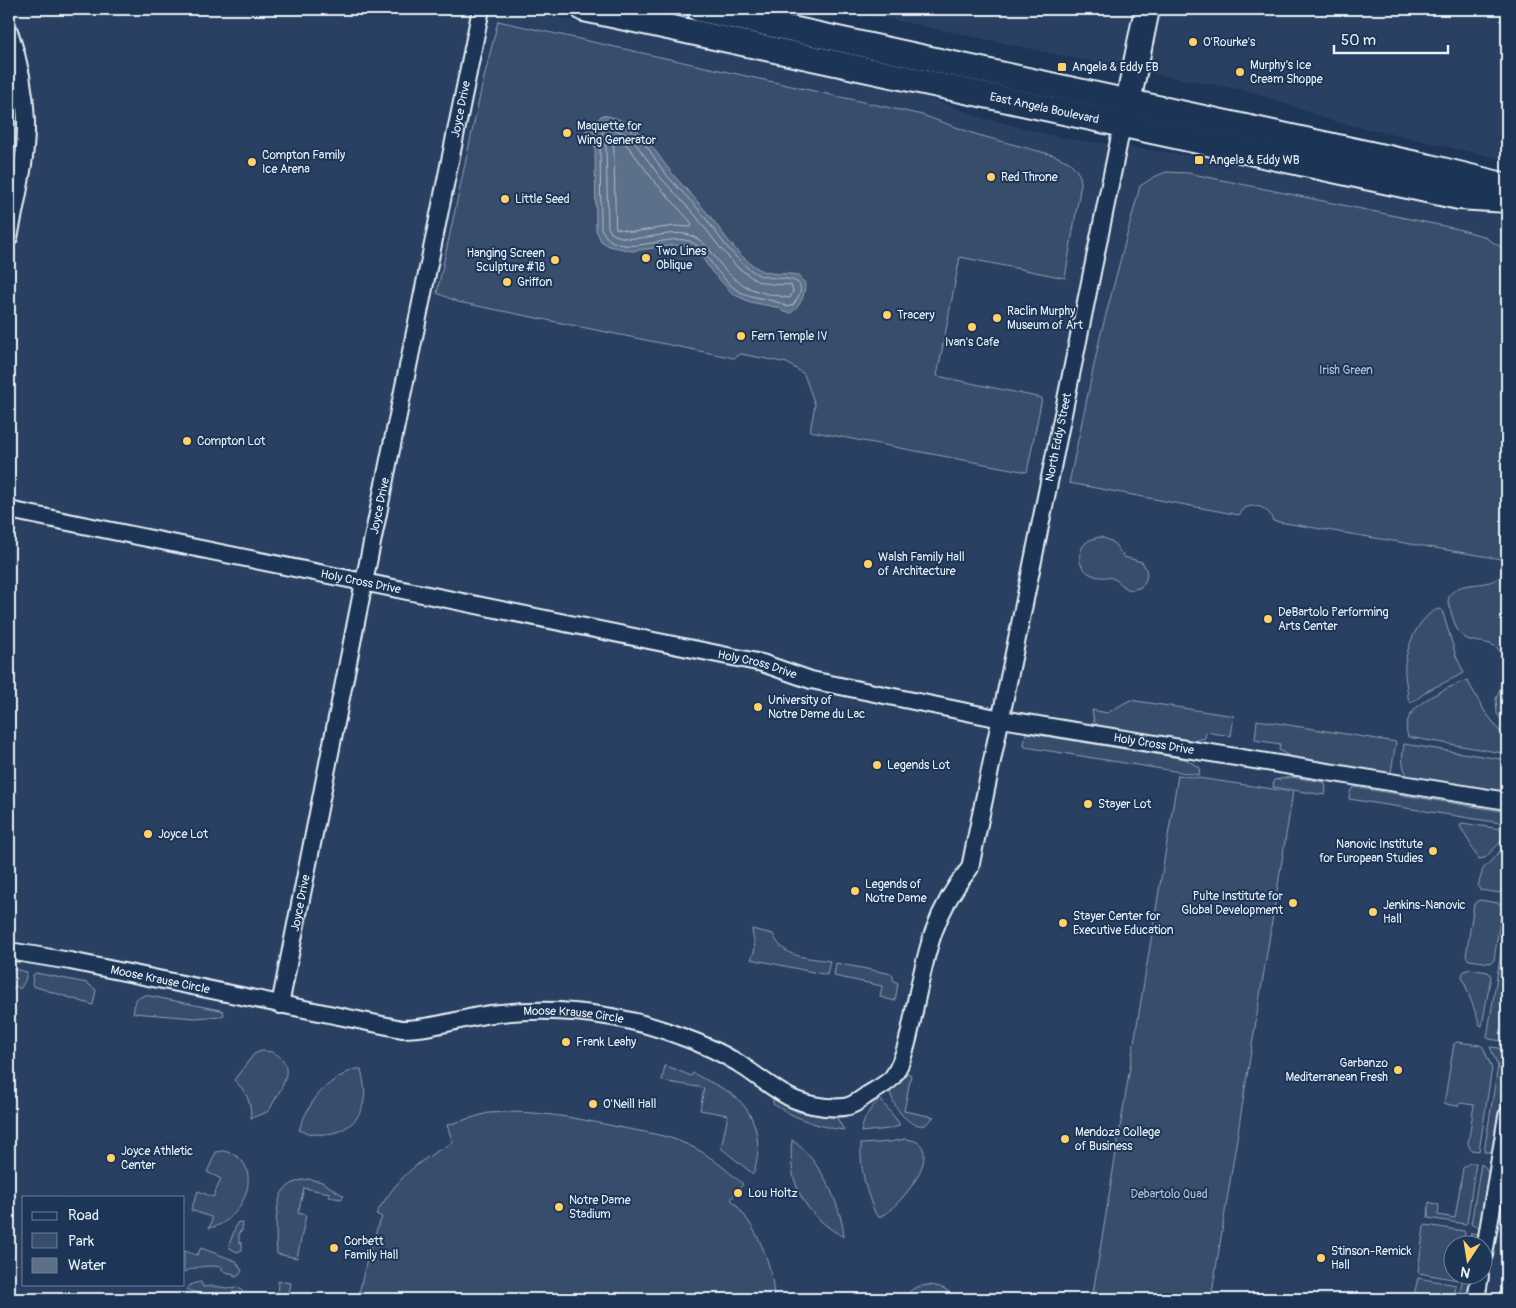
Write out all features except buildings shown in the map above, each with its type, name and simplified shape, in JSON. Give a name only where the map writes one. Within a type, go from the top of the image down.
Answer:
[{"type":"main road","name":"East Angela Boulevard","points":[[584,9],[1459,197],[1507,200]]},
{"type":"main road","name":"East Angela Boulevard","points":[[699,9],[1129,101],[1430,167],[1507,186]]},
{"type":"main road","name":"North Eddy Street","points":[[1122,126],[1148,9]]},
{"type":"street","name":"Joyce Drive","points":[[280,1004],[481,9]]},
{"type":"street","points":[[9,32],[16,53],[22,84],[26,122],[23,163],[9,238]]},
{"type":"street","name":"North Eddy Street","points":[[970,868],[1122,126]]},
{"type":"street","name":"Holy Cross Drive","points":[[9,510],[762,663],[811,680],[1001,719],[1507,801]]},
{"type":"street","name":"Moose Krause Circle","points":[[9,951],[80,963],[402,1029],[427,1028],[475,1016],[518,1011],[569,1011],[620,1018],[648,1024],[712,1049],[737,1062],[782,1094],[798,1101],[817,1105],[844,1106],[855,1103],[878,1089],[892,1077],[906,1048],[927,951],[935,926],[943,908],[970,868]]},
{"type":"street","points":[[1487,1236],[1507,1116]]},
{"type":"street","points":[[1476,1299],[1478,1286]]},
{"type":"shaded area","name":"University of Notre Dame du Lac","points":[[16,9],[504,9],[561,18],[923,96],[983,118],[1063,138],[1200,157],[1507,217],[1507,1299],[9,1299],[9,12]]},
{"type":"shaded area","points":[[842,9],[1507,9],[1507,160],[1332,121],[1253,92],[1112,66]]},
{"type":"green space","points":[[498,21],[922,115],[978,135],[1053,155],[1069,162],[1080,176],[1081,183],[1065,278],[960,257],[937,376],[1042,398],[1027,472],[810,431],[815,405],[804,374],[787,363],[741,354],[734,358],[458,302],[437,293]]},
{"type":"green space","name":"Irish Green","points":[[1166,172],[1188,173],[1458,229],[1483,236],[1507,251],[1507,560],[1273,521],[1266,510],[1258,506],[1245,508],[1239,515],[1069,483],[1100,337],[1140,186]]},
{"type":"green space","points":[[1101,537],[1113,542],[1124,557],[1142,562],[1147,575],[1141,587],[1131,590],[1114,579],[1095,576],[1084,569],[1080,561],[1082,548],[1090,540]]},
{"type":"green space","points":[[1507,574],[1507,667],[1503,655],[1498,648],[1491,644],[1470,640],[1458,631],[1448,601],[1450,595],[1458,588],[1494,581]]},
{"type":"green space","points":[[1438,609],[1442,610],[1456,656],[1464,673],[1429,690],[1411,703],[1408,696],[1405,671],[1408,649],[1419,625]]},
{"type":"green space","points":[[1507,671],[1507,726],[1497,714],[1496,699]]},
{"type":"green space","points":[[1467,680],[1484,710],[1507,741],[1507,752],[1503,753],[1408,737],[1407,726],[1410,716],[1416,708],[1425,700]]},
{"type":"green space","points":[[1130,700],[1234,716],[1231,736],[1206,732],[1205,738],[1189,742],[1103,728],[1094,722],[1092,710],[1107,713]]},
{"type":"green space","points":[[1257,720],[1396,742],[1391,772],[1387,775],[1294,759],[1279,750],[1280,744],[1255,740]]},
{"type":"green space","points":[[1026,733],[1185,759],[1200,768],[1199,775],[1025,747]]},
{"type":"green space","points":[[1404,744],[1507,760],[1507,793],[1408,777],[1403,761]]},
{"type":"green space","name":"Debartolo Quad","points":[[1178,775],[1293,792],[1211,1299],[1092,1299]]},
{"type":"green space","points":[[1291,777],[1324,782],[1326,787],[1325,795],[1273,787],[1274,780]]},
{"type":"green space","points":[[1354,787],[1507,812],[1507,824],[1349,799],[1350,792]]},
{"type":"green space","points":[[1462,823],[1507,830],[1507,835],[1485,858],[1479,859],[1460,826]]},
{"type":"green space","points":[[1507,844],[1505,891],[1501,893],[1480,890],[1478,886],[1483,869]]},
{"type":"green space","points":[[1479,900],[1499,903],[1502,907],[1494,960],[1491,963],[1469,960],[1466,956],[1474,904]]},
{"type":"green space","points":[[1507,916],[1507,1042],[1487,1037]]},
{"type":"green space","points":[[752,929],[773,934],[777,942],[789,952],[804,957],[830,961],[827,975],[751,959],[755,948]]},
{"type":"green space","points":[[836,963],[892,974],[894,981],[898,983],[895,1001],[880,997],[882,986],[834,976]]},
{"type":"green space","points":[[9,968],[27,972],[25,981],[20,989],[16,986],[9,994]]},
{"type":"green space","points":[[1470,969],[1488,972],[1491,976],[1482,1026],[1462,976],[1464,971]]},
{"type":"green space","points":[[36,973],[87,983],[96,990],[93,1005],[33,986],[33,975]]},
{"type":"green space","points":[[145,995],[220,1010],[223,1011],[224,1015],[195,1018],[133,1013],[136,999]]},
{"type":"green space","points":[[1457,1042],[1483,1047],[1492,1068],[1479,1151],[1471,1150],[1468,1144],[1474,1105],[1460,1103],[1458,1106],[1444,1104],[1454,1044]]},
{"type":"green space","points":[[1490,1047],[1507,1049],[1507,1068],[1494,1148],[1490,1152],[1484,1152],[1498,1066]]},
{"type":"green space","points":[[261,1051],[272,1052],[282,1059],[286,1071],[283,1084],[270,1109],[251,1118],[247,1097],[234,1080],[254,1054]]},
{"type":"green space","points":[[665,1065],[691,1076],[693,1073],[724,1089],[742,1103],[749,1112],[753,1122],[758,1143],[758,1153],[753,1174],[721,1148],[728,1115],[700,1110],[704,1088],[662,1081]]},
{"type":"green space","points":[[355,1069],[361,1069],[365,1092],[361,1111],[356,1119],[340,1131],[330,1134],[309,1133],[299,1130],[308,1109],[320,1093],[335,1080]]},
{"type":"green space","points":[[908,1073],[911,1075],[904,1111],[934,1117],[925,1125],[919,1125],[907,1120],[898,1110],[890,1091]]},
{"type":"green space","points":[[773,1098],[798,1112],[837,1118],[844,1130],[825,1127],[798,1118],[773,1104]]},
{"type":"green space","points":[[880,1099],[899,1123],[899,1126],[861,1132],[868,1114]]},
{"type":"green space","name":"Notre Dame Stadium","points":[[488,1113],[538,1113],[566,1117],[655,1134],[679,1141],[709,1157],[743,1184],[731,1199],[748,1221],[767,1258],[774,1299],[358,1299],[368,1257],[382,1217],[376,1214],[391,1191],[418,1164],[453,1143],[447,1125]]},
{"type":"green space","points":[[905,1139],[918,1143],[924,1151],[923,1163],[918,1176],[909,1190],[899,1202],[879,1217],[872,1206],[864,1181],[861,1144]]},
{"type":"green space","points":[[792,1140],[812,1159],[827,1183],[839,1210],[844,1237],[830,1229],[819,1219],[809,1209],[802,1197],[793,1171],[791,1156]]},
{"type":"green space","points":[[223,1151],[237,1156],[245,1166],[248,1177],[247,1190],[242,1203],[233,1215],[222,1223],[209,1228],[212,1221],[211,1217],[191,1210],[198,1191],[213,1197],[221,1179],[207,1172],[216,1152]]},
{"type":"green space","points":[[1469,1163],[1476,1163],[1467,1223],[1428,1218],[1429,1202],[1439,1205],[1438,1215],[1455,1218],[1463,1168]]},
{"type":"green space","points":[[1481,1164],[1486,1168],[1489,1176],[1480,1227],[1471,1224]]},
{"type":"green space","points":[[309,1179],[322,1182],[344,1196],[341,1199],[329,1197],[330,1193],[304,1188],[298,1213],[306,1215],[297,1258],[277,1254],[276,1221],[281,1195],[292,1184]]},
{"type":"green space","points":[[239,1222],[242,1223],[242,1231],[239,1232],[239,1242],[242,1243],[242,1250],[237,1252],[230,1248],[229,1245]]},
{"type":"green space","points":[[1426,1225],[1464,1231],[1465,1233],[1464,1236],[1444,1236],[1444,1278],[1419,1273],[1418,1271],[1424,1227]]},
{"type":"green space","points":[[1471,1233],[1479,1234],[1479,1236],[1470,1236]]},
{"type":"green space","points":[[201,1248],[236,1261],[242,1271],[238,1276],[234,1277],[234,1274],[222,1271],[222,1267],[217,1266],[198,1267],[185,1272],[185,1251],[197,1255]]},
{"type":"green space","points":[[1418,1278],[1444,1283],[1444,1286],[1456,1286],[1454,1299],[1413,1299]]},
{"type":"green space","points":[[278,1281],[291,1283],[288,1299],[277,1299]]},
{"type":"green space","points":[[201,1282],[203,1287],[213,1286],[234,1289],[235,1286],[242,1291],[244,1299],[222,1299],[187,1290],[191,1285]]},
{"type":"green space","points":[[929,1285],[944,1289],[955,1299],[905,1299],[914,1288]]},
{"type":"green space","points":[[1461,1286],[1470,1286],[1468,1299],[1459,1299]]},
{"type":"water","points":[[602,115],[615,118],[634,127],[648,141],[735,249],[750,263],[763,271],[797,275],[805,283],[802,300],[791,313],[783,312],[780,308],[750,302],[733,294],[712,272],[699,253],[688,246],[675,245],[632,251],[609,246],[601,241],[596,230],[595,147],[591,134],[586,131],[587,126],[595,123]]},
{"type":"place","name":"O'Rourke's","points":[[1193,42]]},
{"type":"place","name":"Angela & Eddy EB","points":[[1062,67]]},
{"type":"place","name":"Murphy’s Ice Cream Shoppe","points":[[1240,72]]},
{"type":"place","name":"Maquette for Wing Generator","points":[[567,133]]},
{"type":"place","name":"Angela & Eddy WB","points":[[1199,160]]},
{"type":"place","name":"Compton Family Ice Arena","points":[[252,162]]},
{"type":"place","name":"Red Throne","points":[[991,177]]},
{"type":"place","name":"Little Seed","points":[[505,199]]},
{"type":"place","name":"Two Lines Oblique","points":[[646,258]]},
{"type":"place","name":"Hanging Screen Sculpture #18","points":[[555,260]]},
{"type":"place","name":"Griffon","points":[[507,282]]},
{"type":"place","name":"Tracery","points":[[887,315]]},
{"type":"place","name":"Raclin Murphy Museum of Art","points":[[997,318]]},
{"type":"place","name":"Ivan's Cafe","points":[[972,327]]},
{"type":"place","name":"Fern Temple IV","points":[[741,336]]},
{"type":"place","name":"Compton Lot","points":[[187,441]]},
{"type":"place","name":"Walsh Family Hall of Architecture","points":[[868,564]]},
{"type":"place","name":"DeBartolo Performing Arts Center","points":[[1268,619]]},
{"type":"place","name":"University of Notre Dame du Lac","points":[[758,707]]},
{"type":"place","name":"Legends Lot","points":[[877,765]]},
{"type":"place","name":"Stayer Lot","points":[[1088,804]]},
{"type":"place","name":"Joyce Lot","points":[[148,834]]},
{"type":"place","name":"Nanovic Institute for European Studies","points":[[1433,851]]},
{"type":"place","name":"Legends of Notre Dame","points":[[855,891]]},
{"type":"place","name":"Pulte Institute for Global Development","points":[[1293,903]]},
{"type":"place","name":"Jenkins-Nanovic Hall","points":[[1373,912]]},
{"type":"place","name":"Stayer Center for Executive Education","points":[[1063,923]]},
{"type":"place","name":"Frank Leahy","points":[[566,1042]]},
{"type":"place","name":"Garbanzo Mediterranean Fresh","points":[[1398,1070]]},
{"type":"place","name":"O'Neill Hall","points":[[593,1104]]},
{"type":"place","name":"Mendoza College of Business","points":[[1065,1139]]},
{"type":"place","name":"Joyce Athletic Center","points":[[111,1158]]},
{"type":"place","name":"Lou Holtz","points":[[738,1193]]},
{"type":"place","name":"Notre Dame Stadium","points":[[559,1207]]},
{"type":"place","name":"Corbett Family Hall","points":[[334,1248]]},
{"type":"place","name":"Stinson-Remick Hall","points":[[1321,1258]]}]
